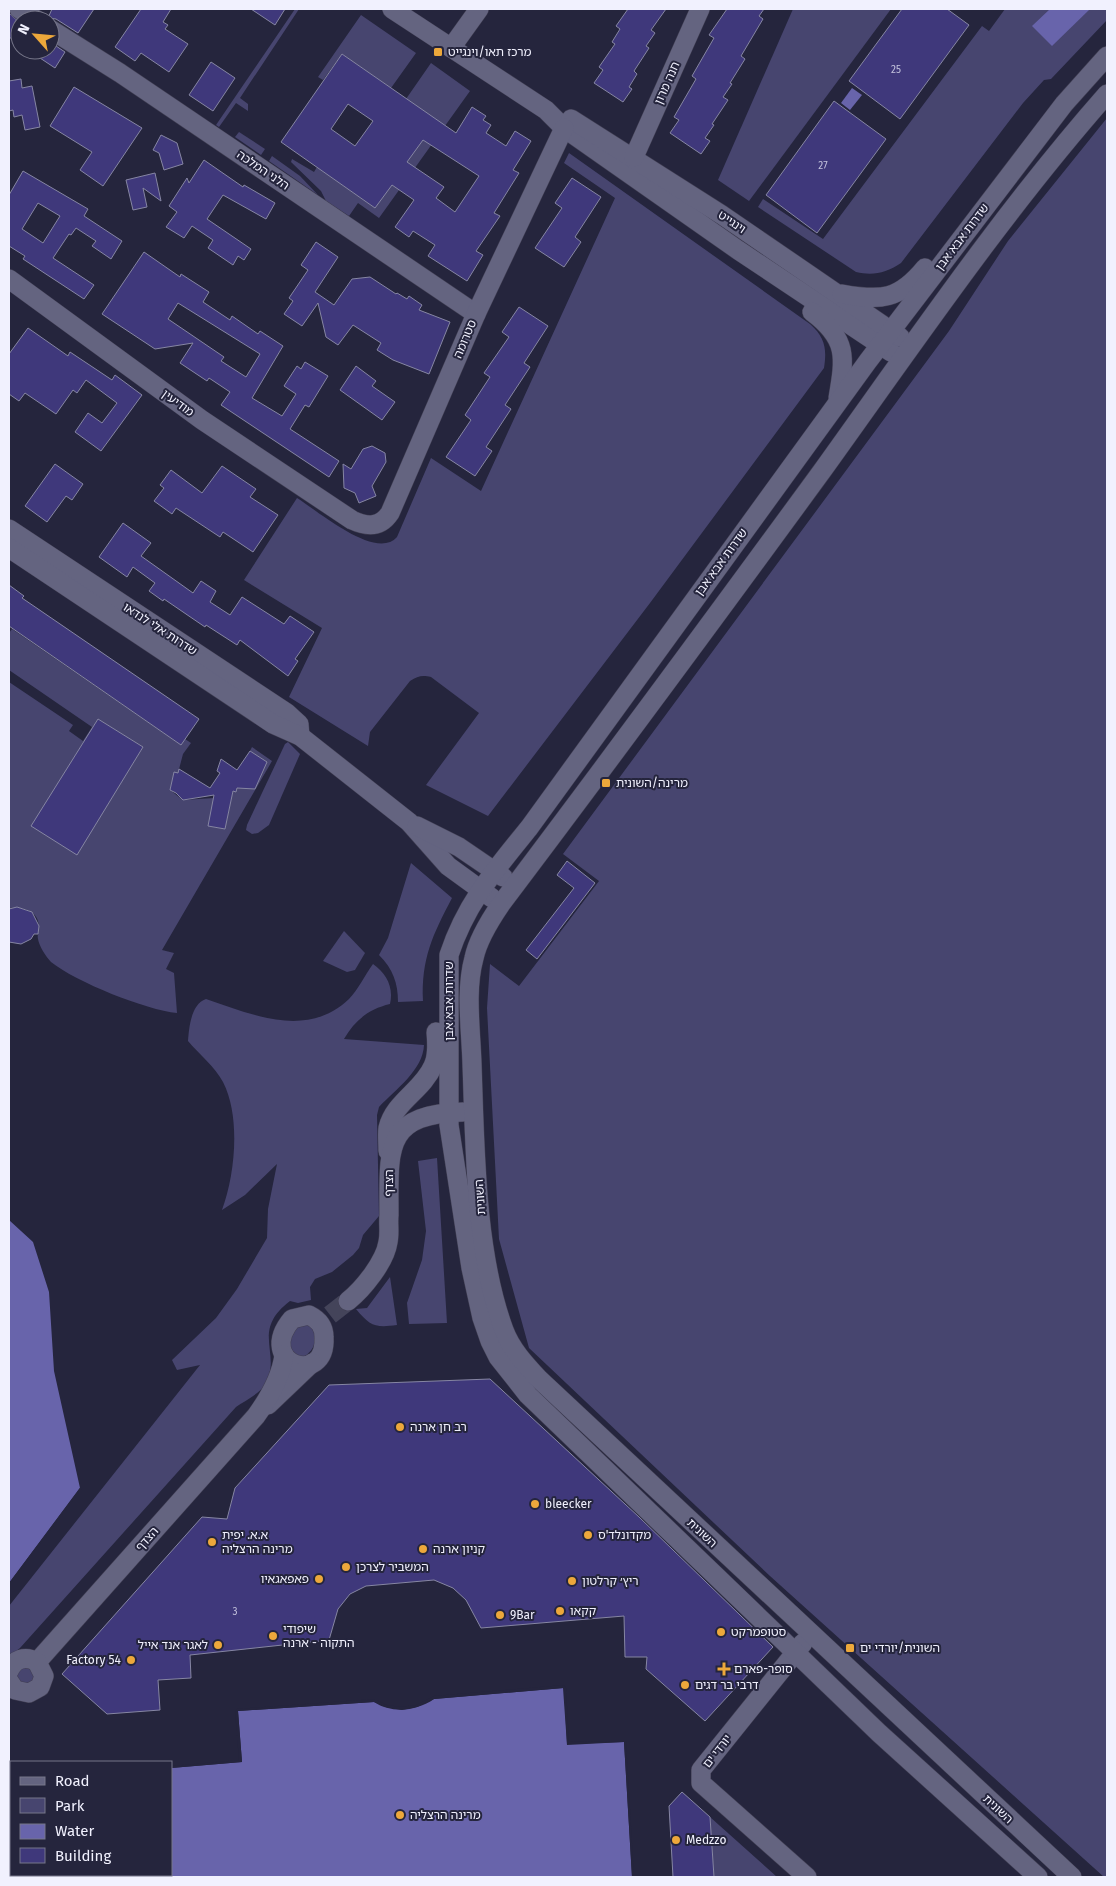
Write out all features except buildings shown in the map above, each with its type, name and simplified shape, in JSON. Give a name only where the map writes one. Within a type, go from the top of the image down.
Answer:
[{"type":"street","name":"וינגייט","points":[[392,9],[546,110],[564,128],[738,250],[886,338],[907,353]]},
{"type":"street","points":[[451,48],[479,9]]},
{"type":"street","name":"חנה מרון","points":[[634,157],[700,9]]},
{"type":"street","name":"הלני המלכה","points":[[60,35],[120,73],[476,314]]},
{"type":"street","name":"שדרות אבא אבן","points":[[450,1112],[449,955],[457,930],[475,898],[886,338],[1064,104],[1107,56]]},
{"type":"street","name":"שדרות אבא אבן","points":[[474,1112],[470,1015],[474,958],[483,934],[501,904],[907,353],[1070,136],[1107,94]]},
{"type":"street","name":"וינגייט","points":[[546,110],[569,118],[634,157],[834,292],[886,338]]},
{"type":"street","name":"סטרומה","points":[[352,520],[364,526],[372,526],[390,513],[476,314],[564,128]]},
{"type":"street","points":[[834,292],[863,298],[887,297],[899,293],[913,283],[938,253],[962,237]]},
{"type":"street","points":[[738,250],[758,276],[826,322],[837,337],[844,358],[838,402]]},
{"type":"street","name":"מודיעין","points":[[9,279],[202,420],[352,520]]},
{"type":"street","name":"שדרות אלי לנדאו","points":[[9,528],[287,713],[299,724],[300,736]]},
{"type":"street","name":"שדרות אלי לנדאו","points":[[9,548],[273,724],[300,736],[409,822],[448,866],[463,878],[475,898],[501,904]]},
{"type":"street","name":"שדרות אלי לנדאו","points":[[409,822],[459,847],[515,886]]},
{"type":"street","points":[[469,854],[496,854],[514,847]]},
{"type":"street","points":[[389,1165],[388,1129],[392,1118],[425,1079],[437,1056],[438,989],[449,955]]},
{"type":"street","name":"הצדף","points":[[348,1301],[375,1272],[388,1243],[389,1165],[396,1142],[408,1123],[416,1118],[450,1112],[474,1112]]},
{"type":"street","name":"השונית","points":[[450,1112],[449,1124],[471,1268],[482,1318],[498,1356],[528,1395],[879,1733],[1038,1877]]},
{"type":"street","name":"השונית","points":[[474,1112],[480,1213],[488,1268],[504,1331],[516,1354],[538,1379],[1072,1877]]},
{"type":"street","name":"הצדף","points":[[37,1662],[256,1416],[320,1354],[323,1347],[325,1319],[310,1315],[292,1319],[282,1334],[284,1356],[276,1383],[267,1401],[256,1416]]},
{"type":"street","points":[[284,1356],[292,1364],[300,1366],[312,1363]]},
{"type":"street","name":"יורדי ים","points":[[808,1877],[700,1783],[701,1770],[810,1634]]},
{"type":"street","points":[[9,1671],[12,1665],[21,1659],[32,1659],[37,1662],[44,1676],[43,1682],[36,1691],[29,1694],[20,1693],[9,1681]]},
{"type":"green space","points":[[295,9],[299,9],[240,98],[248,104],[248,111],[236,103],[219,127],[216,125]]},
{"type":"green space","points":[[793,9],[891,9],[749,201],[718,180]]},
{"type":"green space","points":[[1005,9],[1107,9],[1107,20],[1051,79],[1044,80],[1023,103],[901,263],[879,273],[856,272],[758,207],[763,199],[823,239],[982,26],[989,31]]},
{"type":"green space","points":[[361,15],[416,53],[391,88],[342,54],[323,80],[318,77]]},
{"type":"green space","points":[[431,63],[470,91],[379,218],[358,203],[349,216],[326,201],[321,191],[291,162],[292,159],[314,172],[317,167],[375,208],[436,120],[406,99]]},
{"type":"green space","points":[[1107,118],[1107,1877],[1104,1877],[770,1576],[529,1348],[499,1239],[487,1008],[490,964],[519,986],[599,881],[563,854],[949,331],[1008,241]]},
{"type":"green space","points":[[239,132],[265,149],[261,155],[235,137]]},
{"type":"green space","points":[[569,153],[810,324],[822,339],[825,349],[825,361],[824,368],[650,603],[488,816],[426,785],[479,713],[431,677],[418,677],[410,681],[370,732],[368,746],[289,697],[322,628],[244,580],[297,498],[332,522],[362,539],[375,543],[388,543],[397,537],[431,458],[481,491],[615,198],[564,163]]},
{"type":"green space","points":[[272,156],[300,176],[318,195],[269,161]]},
{"type":"green space","points":[[12,629],[181,745],[185,739],[191,743],[183,754],[178,773],[174,773],[170,790],[183,800],[214,798],[209,826],[225,829],[233,791],[236,792],[237,788],[266,762],[250,751],[252,747],[272,761],[162,950],[174,953],[166,969],[174,973],[177,1013],[130,1001],[62,970],[51,962],[41,948],[38,938],[38,922],[33,913],[25,909],[9,908],[9,682],[73,725],[69,731],[83,741],[92,727],[9,670],[9,633]],"holes":[[[98,719],[143,747],[77,854],[32,826]]]},
{"type":"green space","points":[[288,742],[300,754],[269,825],[258,833],[252,834],[246,830],[247,825],[285,744]]},
{"type":"green space","points":[[411,863],[452,898],[439,923],[426,959],[423,1001],[398,1002],[394,977],[379,955],[388,938]]},
{"type":"green space","points":[[344,931],[365,953],[355,970],[347,972],[323,961]]},
{"type":"green space","points":[[373,964],[388,981],[391,992],[390,1004],[363,1016],[344,1039],[424,1045],[419,1063],[414,1071],[379,1107],[377,1115],[379,1216],[363,1235],[359,1248],[353,1255],[332,1272],[315,1279],[310,1287],[311,1300],[298,1303],[290,1301],[278,1312],[271,1323],[269,1344],[271,1364],[269,1375],[262,1389],[236,1407],[20,1648],[9,1657],[9,1606],[200,1365],[177,1370],[172,1360],[216,1318],[237,1289],[267,1238],[268,1209],[277,1164],[245,1195],[222,1210],[227,1196],[233,1163],[234,1129],[232,1112],[229,1096],[220,1076],[188,1041],[190,1023],[194,1011],[206,999],[261,1017],[298,1021],[316,1018],[333,1011],[349,999]]},
{"type":"green space","points":[[437,1158],[447,1323],[409,1324],[407,1303],[422,1260],[426,1231],[418,1161]]},
{"type":"green space","points":[[390,1277],[397,1325],[374,1325],[356,1309],[367,1308]]},
{"type":"green space","points":[[304,1323],[313,1330],[315,1343],[305,1356],[298,1357],[292,1353],[289,1338],[298,1326]]},
{"type":"green space","points":[[27,1663],[38,1678],[22,1688],[13,1671]]},
{"type":"green space","points":[[710,1817],[777,1877],[714,1877]]},
{"type":"water","points":[[1050,9],[1090,9],[1052,46],[1032,26]]},
{"type":"water","points":[[852,88],[862,95],[850,110],[841,103]]},
{"type":"water","points":[[9,1220],[33,1242],[49,1292],[54,1371],[80,1488],[9,1583]]},
{"type":"water","name":"מרינה הרצליה","points":[[564,1688],[567,1744],[624,1742],[632,1877],[9,1877],[9,1862],[10,1876],[172,1876],[172,1768],[242,1762],[238,1711],[374,1702],[381,1706],[404,1710],[420,1706],[434,1699]]},
{"type":"pier","points":[[82,1485],[82,1489],[9,1585],[9,1583]]},
{"type":"pier","points":[[564,1685],[566,1688],[569,1742],[626,1741],[634,1877],[632,1877],[624,1742],[567,1745],[563,1688],[434,1699],[417,1707],[402,1710],[386,1707],[374,1702],[238,1711],[242,1762],[172,1768],[172,1766],[239,1760],[235,1711],[237,1709],[374,1699],[387,1705],[401,1707],[416,1705],[434,1696]]},
{"type":"tunnel","points":[[330,1315],[348,1301]]},
{"type":"place","name":"מרכז תאו/וינגייט","points":[[438,52]]},
{"type":"place","name":"מרינה/השונית","points":[[606,783]]},
{"type":"place","name":"רב חן ארנה","points":[[400,1427]]},
{"type":"place","name":"bleecker","points":[[535,1504]]},
{"type":"place","name":"מקדונלד'ס","points":[[588,1535]]},
{"type":"place","name":"א.א. יפית מרינה הרצליה","points":[[212,1542]]},
{"type":"place","name":"קניון ארנה","points":[[423,1549]]},
{"type":"place","name":"המשביר לצרכן","points":[[346,1567]]},
{"type":"place","name":"פאפאגאיו","points":[[319,1579]]},
{"type":"place","name":"ריץ׳ קרלטון","points":[[572,1581]]},
{"type":"place","name":"קקאו","points":[[560,1611]]},
{"type":"place","name":"9Bar","points":[[500,1615]]},
{"type":"place","name":"סטופמרקט","points":[[721,1632]]},
{"type":"place","name":"שיפודי התקוה - ארנה","points":[[273,1636]]},
{"type":"place","name":"לאגר אנד אייל","points":[[218,1645]]},
{"type":"place","name":"השונית/יורדי ים","points":[[850,1648]]},
{"type":"place","name":"Factory 54","points":[[131,1660]]},
{"type":"place","name":"סופר-פארם","points":[[724,1669]]},
{"type":"place","name":"דרבי בר דגים","points":[[685,1685]]},
{"type":"place","name":"מרינה הרצליה","points":[[400,1815]]},
{"type":"place","name":"Medzzo","points":[[676,1840]]}]
